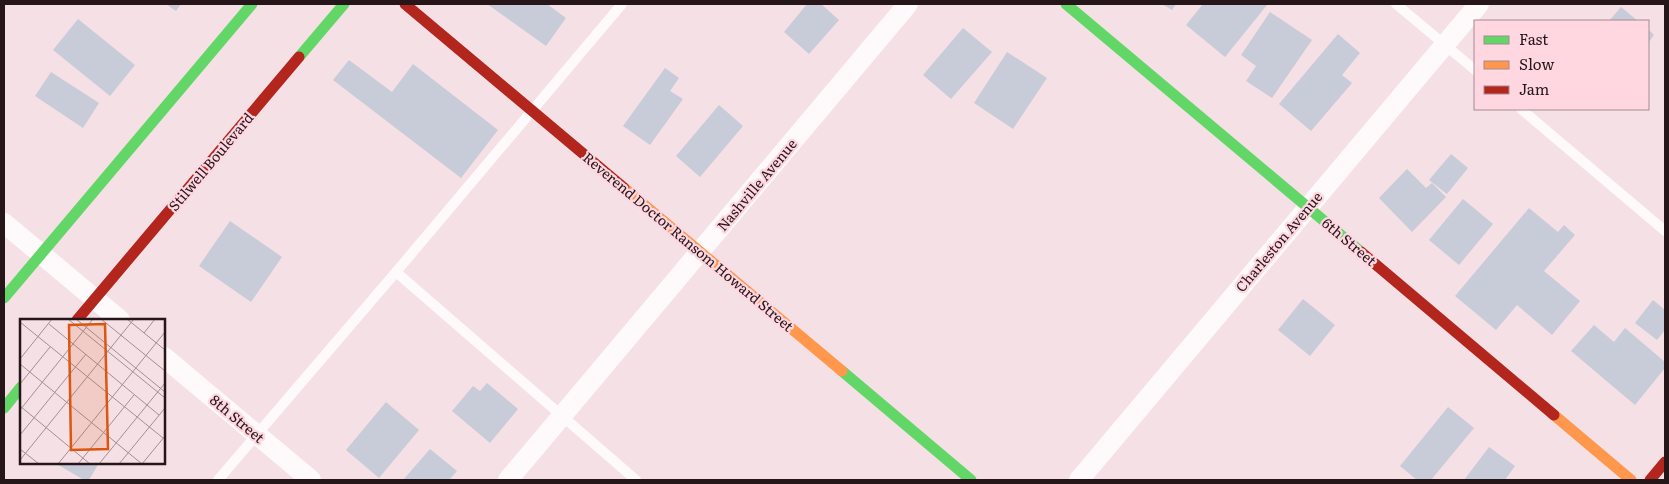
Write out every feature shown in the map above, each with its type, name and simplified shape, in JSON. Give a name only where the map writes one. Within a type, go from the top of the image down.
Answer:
[{"type":"street","points":[[4,298],[252,4]]},
{"type":"street","name":"Stilwell Boulevard","points":[[79,319],[344,4]]},
{"type":"street","name":"Reverend Doctor Ransom Howard Street","points":[[405,4],[972,480]]},
{"type":"street","name":"Nashville Avenue","points":[[508,480],[908,4]]},
{"type":"street","name":"6th Street","points":[[1066,4],[1632,480]]},
{"type":"street","name":"Charleston Avenue","points":[[1079,480],[1479,4]]},
{"type":"street","points":[[4,223],[119,319]]},
{"type":"street","name":"8th Street","points":[[165,358],[310,480]]},
{"type":"street","points":[[4,408],[20,388]]},
{"type":"street","points":[[1650,480],[1665,462]]},
{"type":"lane","points":[[218,480],[622,4]]},
{"type":"lane","points":[[1396,4],[1474,69]]},
{"type":"lane","points":[[1521,110],[1665,232]]},
{"type":"lane","points":[[396,272],[561,417],[636,480]]},
{"type":"building","points":[[166,4],[181,4],[176,11]]},
{"type":"building","points":[[487,4],[547,4],[566,18],[546,46]]},
{"type":"building","points":[[807,4],[821,4],[839,20],[809,54],[784,32]]},
{"type":"building","points":[[1162,4],[1176,4],[1172,10]]},
{"type":"building","points":[[1203,4],[1267,5],[1225,57],[1186,25]]},
{"type":"building","points":[[1621,7],[1637,20],[1610,20]]},
{"type":"building","points":[[1270,12],[1312,40],[1272,98],[1246,81],[1256,66],[1241,55]]},
{"type":"building","points":[[78,19],[135,65],[110,96],[53,50]]},
{"type":"building","points":[[963,28],[992,52],[951,99],[923,75]]},
{"type":"building","points":[[1649,30],[1654,35],[1649,42]]},
{"type":"building","points":[[1338,34],[1360,53],[1342,75],[1352,83],[1311,131],[1279,104]]},
{"type":"building","points":[[1007,52],[1047,78],[1013,129],[974,103]]},
{"type":"building","points":[[349,60],[392,92],[413,64],[498,130],[461,178],[333,80]]},
{"type":"building","points":[[665,68],[679,78],[670,91],[683,99],[650,145],[623,126]]},
{"type":"building","points":[[51,72],[99,103],[83,128],[35,96]]},
{"type":"building","points":[[719,105],[743,126],[700,177],[676,156]]},
{"type":"building","points":[[1451,154],[1468,168],[1447,194],[1429,180]]},
{"type":"building","points":[[1407,169],[1426,188],[1432,183],[1446,197],[1412,232],[1379,198]]},
{"type":"building","points":[[1463,199],[1493,224],[1459,265],[1429,240]]},
{"type":"building","points":[[1529,208],[1558,232],[1564,225],[1575,235],[1544,271],[1580,301],[1552,335],[1517,305],[1496,330],[1455,296]]},
{"type":"building","points":[[230,221],[282,257],[251,302],[199,266]]},
{"type":"building","points":[[1303,299],[1335,325],[1310,356],[1278,330]]},
{"type":"building","points":[[1653,300],[1665,310],[1665,330],[1657,340],[1635,323]]},
{"type":"building","points":[[1594,325],[1614,342],[1625,328],[1665,362],[1665,368],[1635,405],[1571,351]]},
{"type":"building","points":[[487,383],[518,409],[490,443],[452,411],[473,386],[480,391]]},
{"type":"building","points":[[386,402],[419,430],[379,478],[346,450]]},
{"type":"building","points":[[1448,407],[1474,428],[1431,480],[1417,480],[1400,466]]},
{"type":"building","points":[[1489,447],[1515,466],[1505,480],[1464,480]]},
{"type":"building","points":[[430,449],[457,471],[449,480],[403,480]]},
{"type":"building","points":[[57,464],[98,464],[89,480],[84,480]]},
{"type":"traffic: fast","points":[[4,298],[252,4]]},
{"type":"traffic: fast","points":[[299,57],[344,4]]},
{"type":"traffic: fast","points":[[1066,4],[1361,252]]},
{"type":"traffic: fast","points":[[842,371],[971,480]]},
{"type":"traffic: fast","points":[[4,408],[20,388]]},
{"type":"traffic: slow","points":[[624,188],[842,371]]},
{"type":"traffic: slow","points":[[1554,415],[1631,480]]},
{"type":"traffic: jam","points":[[405,4],[624,188]]},
{"type":"traffic: jam","points":[[78,319],[299,57]]},
{"type":"traffic: jam","points":[[1361,252],[1554,415]]},
{"type":"traffic: jam","points":[[1650,480],[1665,462]]}]
